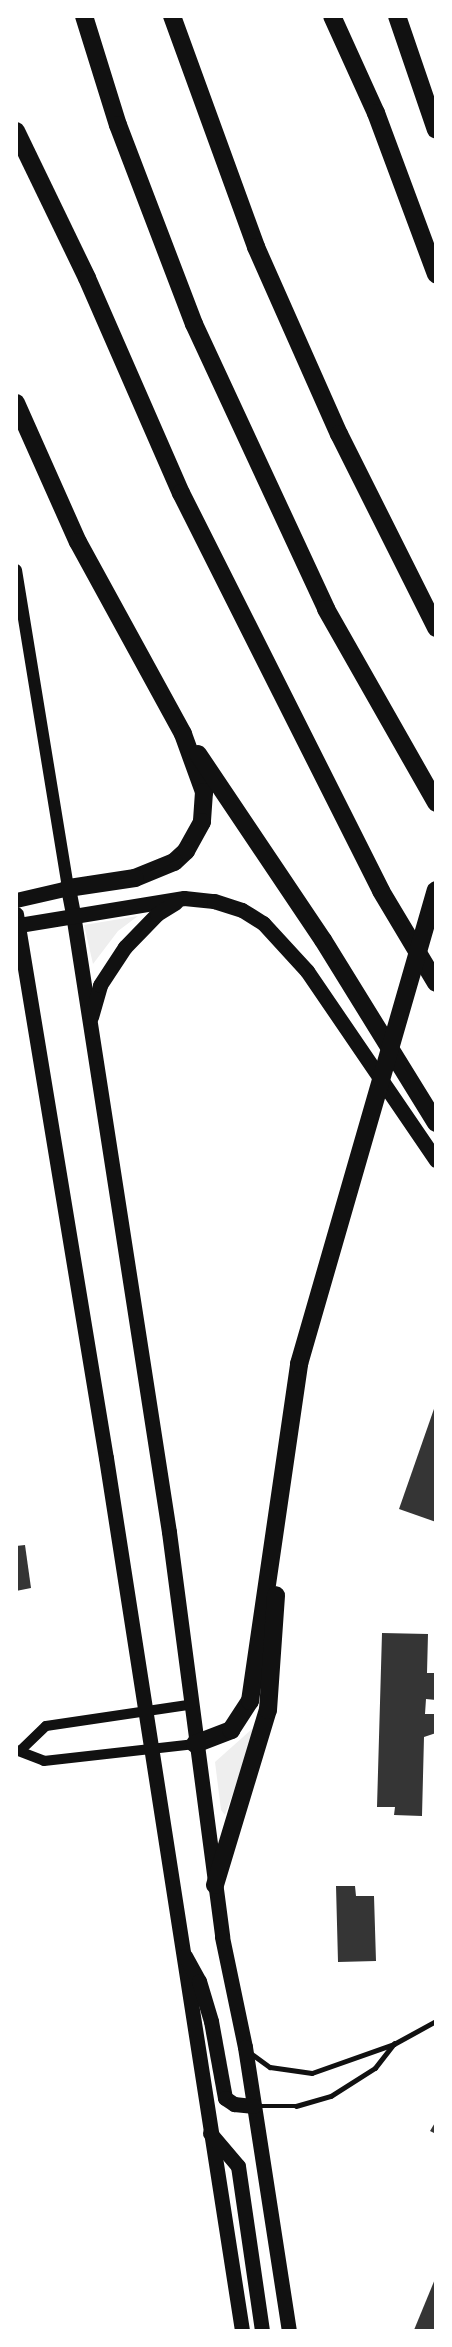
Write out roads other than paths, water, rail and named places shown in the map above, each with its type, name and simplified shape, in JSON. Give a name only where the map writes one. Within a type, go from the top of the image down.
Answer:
[{"type":"highway","points":[[84,16],[118,125],[194,324],[326,609],[370,694],[435,803]]},
{"type":"highway","points":[[172,16],[256,247],[339,434],[435,628]]},
{"type":"highway","points":[[332,16],[376,113],[435,274]]},
{"type":"highway","points":[[397,16],[435,130]]},
{"type":"highway","points":[[16,131],[87,278],[181,493],[376,880],[435,983]]},
{"type":"highway","points":[[16,403],[78,542],[183,734],[204,792],[202,822],[186,850],[174,862],[149,874],[68,888]]},
{"type":"highway","points":[[183,734],[213,772],[323,940],[435,1123]]},
{"type":"highway","points":[[195,1744],[231,1730],[250,1701],[275,1543],[299,1364],[435,890]]},
{"type":"highway","points":[[215,1885],[268,1710],[276,1610],[275,1543]]},
{"type":"main road","points":[[16,570],[73,914],[169,1532],[189,1705],[215,1885],[255,2106],[289,2331]]},
{"type":"main road","points":[[16,900],[68,888]]},
{"type":"main road","points":[[89,1024],[100,985],[125,947],[157,914],[184,898]]},
{"type":"main road","points":[[242,2331],[17,921],[184,898],[214,901],[242,910],[263,923],[307,971],[435,1160]]},
{"type":"main road","points":[[180,1948],[202,1991],[225,2098],[234,2104],[255,2106]]},
{"type":"main road","points":[[210,2133],[238,2166],[262,2331]]},
{"type":"street","points":[[189,1705],[46,1726],[19,1749],[44,1761],[195,1744]]},
{"type":"lane","points":[[245,2047],[270,2067],[312,2073],[394,2044],[435,2020]]},
{"type":"lane","points":[[255,2106],[296,2106],[331,2096],[375,2068],[394,2044]]}]
